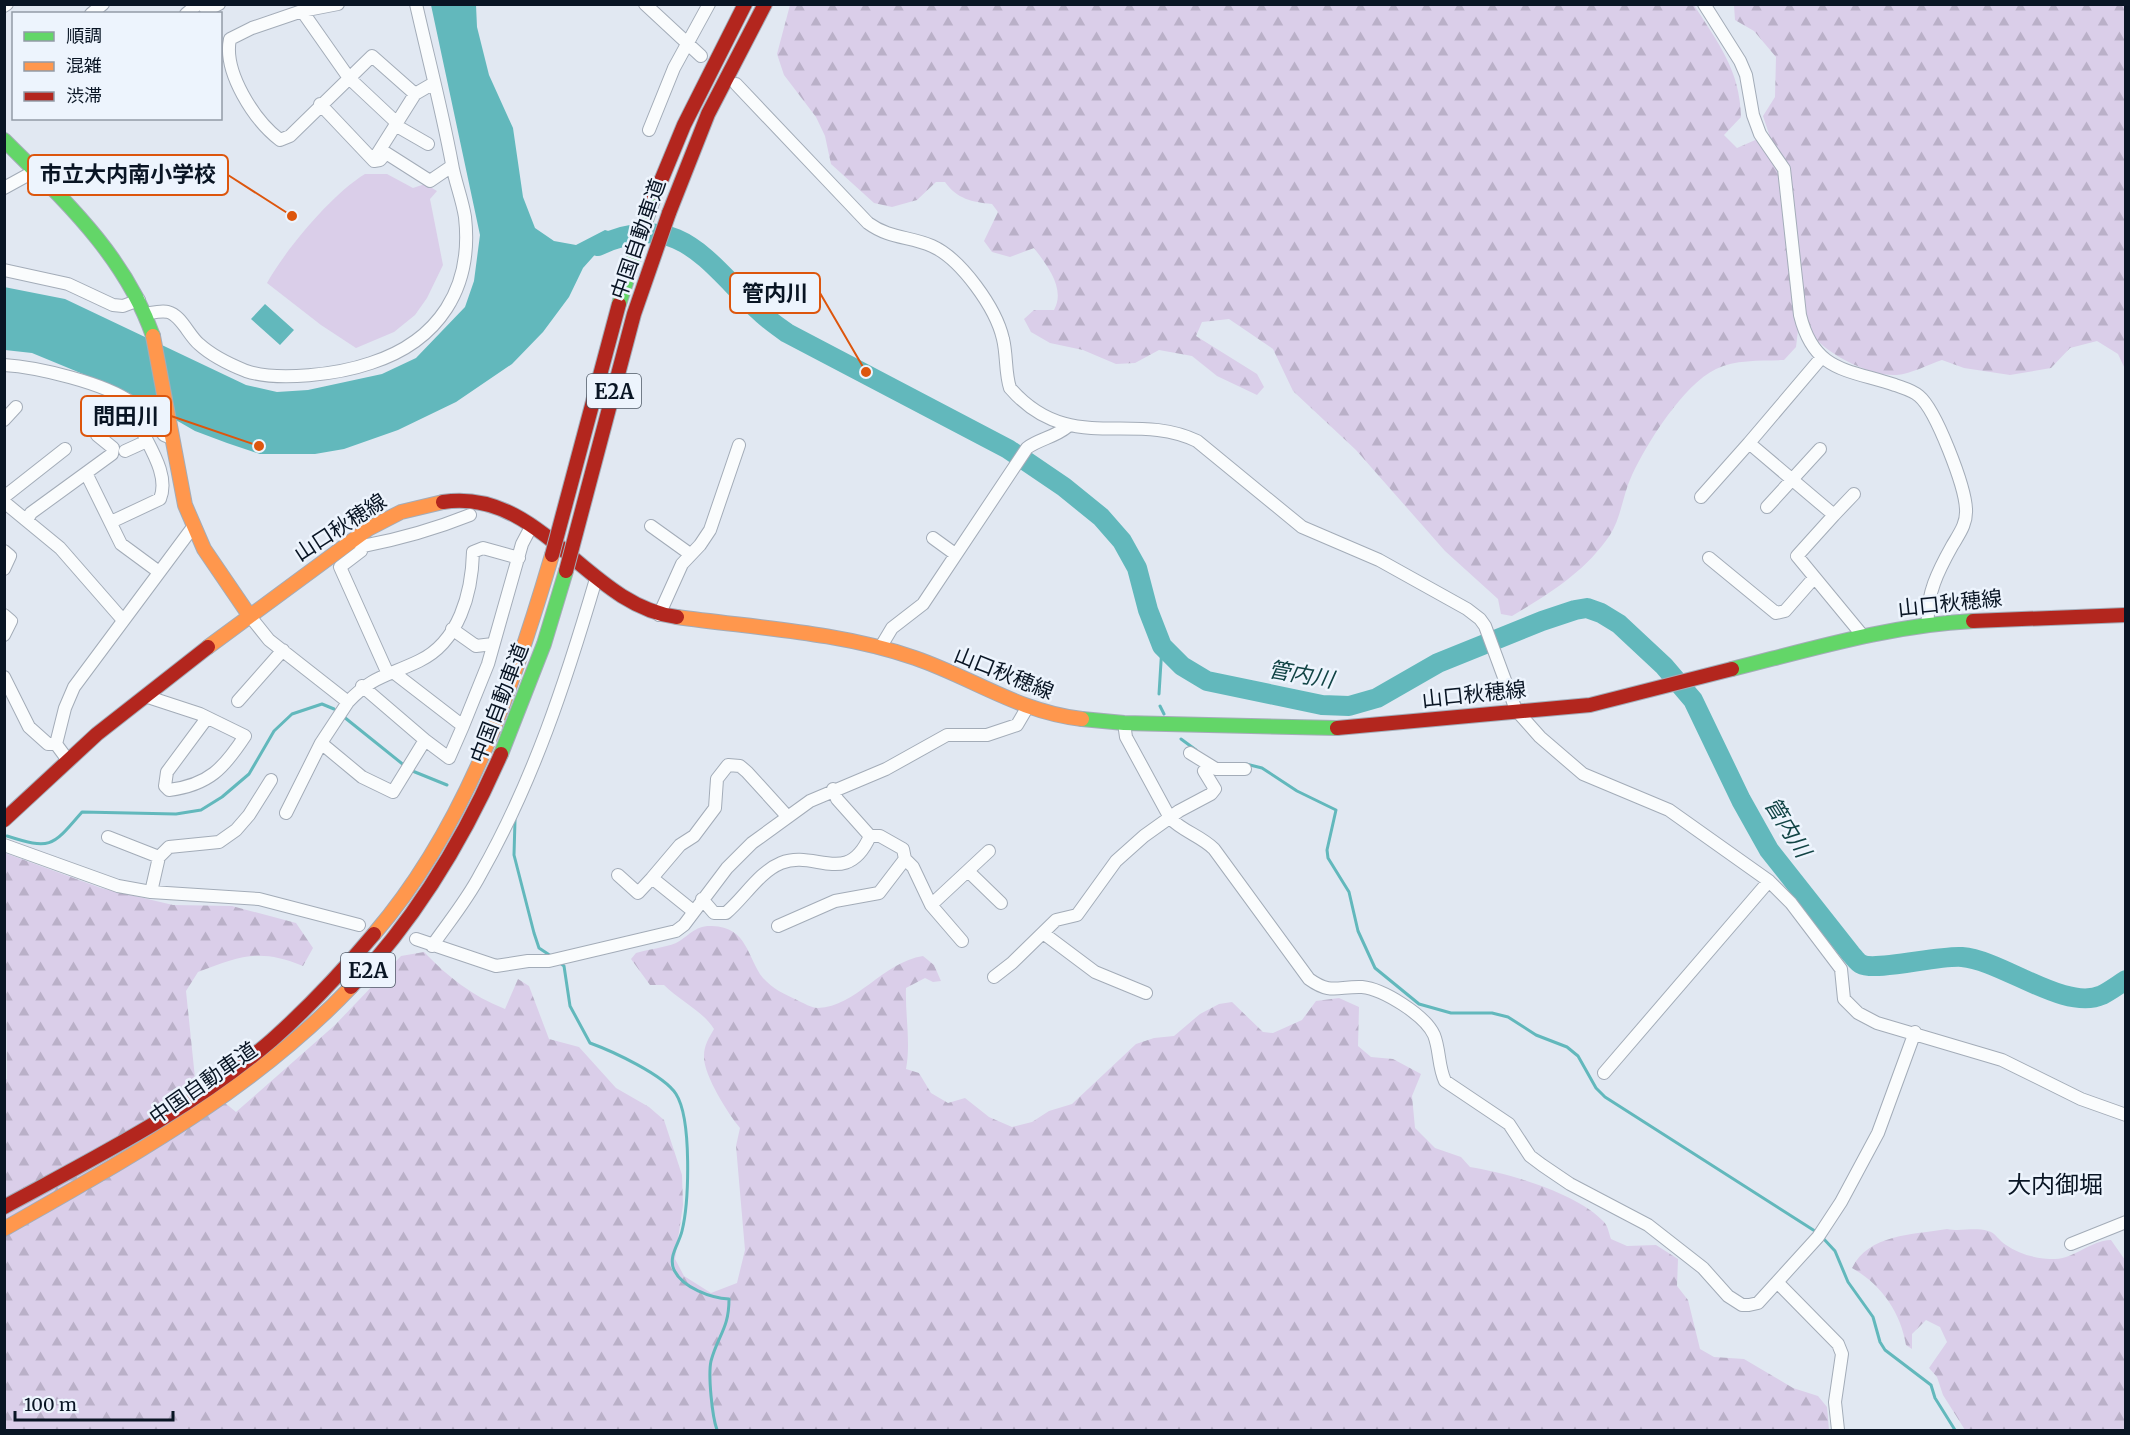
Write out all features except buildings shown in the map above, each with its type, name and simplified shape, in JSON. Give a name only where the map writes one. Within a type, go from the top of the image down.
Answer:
[{"type":"main road","name":"中国自動車道","points":[[4,1207],[143,1131],[202,1092],[288,1025],[363,948],[411,888],[438,845],[479,767],[523,655],[618,308],[651,205],[684,125],[745,4]]},
{"type":"main road","name":"中国自動車道","points":[[4,1229],[183,1124],[259,1072],[339,1001],[377,960],[424,898],[454,852],[494,775],[534,675],[566,571],[634,314],[669,213],[708,114],[765,4]]},
{"type":"main road","points":[[4,140],[109,251],[139,300],[159,365],[185,506],[193,527],[249,615]]},
{"type":"main road","name":"山口秋穂線","points":[[4,820],[68,759],[249,615],[401,512],[422,505],[449,501],[473,501],[496,506],[532,525],[618,595],[659,615],[850,640],[916,658],[1027,708],[1054,716],[1124,723],[1326,729],[1590,705],[1863,636],[1928,623],[2126,615]]},
{"type":"street","points":[[200,4],[207,10],[219,4]]},
{"type":"street","points":[[338,4],[302,11],[252,28],[230,39],[228,51],[230,71],[262,124],[280,140],[290,136],[320,104],[372,56],[415,94]]},
{"type":"street","points":[[146,318],[168,312],[175,316],[189,335],[207,351],[260,375],[283,376],[342,370],[394,355],[423,336],[434,325],[447,308],[464,273],[464,214],[416,4]]},
{"type":"street","points":[[645,4],[701,56]]},
{"type":"street","points":[[649,130],[674,68],[709,4]]},
{"type":"street","points":[[1704,4],[1740,60],[1746,75],[1753,115],[1760,134],[1784,169],[1800,315],[1805,336],[1822,357],[1839,370],[1888,383],[1918,395],[1930,409],[1946,445],[1966,509],[1964,527],[1939,570],[1927,603],[1928,623]]},
{"type":"street","points":[[302,11],[349,78],[396,124],[428,144]]},
{"type":"street","points":[[376,156],[415,94],[434,82]]},
{"type":"street","points":[[736,84],[868,223],[892,237],[930,245],[956,263],[979,290],[998,323],[1003,338],[1010,388],[1032,406],[1067,426],[1177,431],[1197,441],[1302,527],[1379,560],[1467,609],[1485,626],[1516,710],[1540,737],[1583,774],[1669,810],[1769,881],[1791,903],[1841,969],[1844,999],[1858,1013],[1877,1023],[1915,1032],[2002,1060],[2082,1099],[2126,1115]]},
{"type":"street","points":[[320,104],[371,160],[380,160],[386,153],[430,181],[452,165]]},
{"type":"street","points":[[4,188],[35,171]]},
{"type":"street","points":[[4,270],[68,284],[112,305],[123,306],[139,300]]},
{"type":"street","points":[[1701,497],[1822,357]]},
{"type":"street","points":[[4,365],[24,366],[85,382],[130,401],[164,435],[170,432]]},
{"type":"street","points":[[4,420],[16,407]]},
{"type":"street","points":[[880,648],[892,628],[923,604],[1027,448],[1058,434],[1067,426]]},
{"type":"street","points":[[27,520],[31,513],[112,454],[113,448],[97,435]]},
{"type":"street","points":[[111,522],[160,499],[163,490],[158,462],[145,436],[125,451]]},
{"type":"street","points":[[1749,443],[1834,514]]},
{"type":"street","points":[[659,615],[672,582],[690,554],[700,545],[710,530],[739,445]]},
{"type":"street","points":[[1767,507],[1820,448]]},
{"type":"street","points":[[4,497],[65,449]]},
{"type":"street","points":[[86,473],[121,544],[159,572]]},
{"type":"street","points":[[1854,494],[1797,556],[1813,579],[1863,636]]},
{"type":"street","points":[[4,502],[60,548],[123,618]]},
{"type":"street","points":[[463,726],[391,673],[340,567],[360,551],[359,542],[422,533],[470,515]]},
{"type":"street","points":[[362,686],[449,759],[493,644],[519,558],[532,525]]},
{"type":"street","points":[[651,526],[690,554]]},
{"type":"street","points":[[56,744],[65,708],[74,687],[123,618],[193,527]]},
{"type":"street","points":[[933,538],[955,554]]},
{"type":"street","points":[[286,813],[321,743],[348,702],[362,686],[421,661],[446,642],[467,604],[473,552],[483,548],[519,558]]},
{"type":"street","points":[[4,551],[10,556],[4,569]]},
{"type":"street","points":[[1709,558],[1776,613],[1785,611],[1813,579]]},
{"type":"street","points":[[432,946],[480,877],[510,817],[544,739],[570,670],[596,579]]},
{"type":"street","points":[[4,615],[11,621],[4,635]]},
{"type":"street","points":[[249,615],[269,640],[348,702]]},
{"type":"street","points":[[452,629],[476,646],[493,644]]},
{"type":"street","points":[[238,701],[283,650]]},
{"type":"street","points":[[4,677],[29,727],[48,744],[56,744]]},
{"type":"street","points":[[145,696],[207,718],[245,736],[224,767],[192,787],[169,790],[165,786],[168,772],[207,718]]},
{"type":"street","points":[[416,939],[496,966],[528,961],[549,962],[676,931],[684,925],[702,899],[752,843],[787,816],[833,789],[886,769],[947,735],[987,735],[1002,732],[1017,725],[1027,708]]},
{"type":"street","points":[[1124,723],[1126,737],[1170,818],[1176,824],[1202,837],[1214,849],[1309,979],[1329,990],[1361,987],[1378,991],[1423,1021],[1433,1034],[1440,1070],[1445,1080],[1509,1124],[1530,1156],[1570,1184],[1648,1225],[1703,1268],[1728,1296],[1742,1305],[1758,1303],[1820,1234],[1870,1150],[1915,1032]]},
{"type":"street","points":[[321,743],[362,777],[393,792],[425,740]]},
{"type":"street","points":[[56,744],[68,759]]},
{"type":"street","points":[[1190,753],[1216,769],[1245,769]]},
{"type":"street","points":[[618,875],[638,893],[680,845],[694,836],[715,808],[717,779],[728,765],[740,766],[787,816]]},
{"type":"street","points":[[994,976],[1056,920],[1077,915],[1116,861],[1144,836],[1211,794],[1215,789],[1204,771],[1209,766]]},
{"type":"street","points":[[151,892],[159,857],[169,847],[219,842],[236,830],[249,816],[271,780]]},
{"type":"street","points":[[833,789],[837,799],[870,836],[880,836],[903,849],[905,859],[913,867],[931,905],[962,941]]},
{"type":"street","points":[[702,899],[714,913],[726,913],[770,869],[783,862],[834,866],[845,863],[864,848],[870,836]]},
{"type":"street","points":[[108,837],[159,857]]},
{"type":"street","points":[[4,845],[118,886],[151,892],[259,899],[359,925]]},
{"type":"street","points":[[931,905],[989,851]]},
{"type":"street","points":[[778,926],[835,901],[879,893],[905,859]]},
{"type":"street","points":[[969,872],[1000,903]]},
{"type":"street","points":[[652,878],[693,911]]},
{"type":"street","points":[[1604,1073],[1769,881]]},
{"type":"street","points":[[1043,933],[1095,972],[1146,993]]},
{"type":"street","points":[[2071,1244],[2126,1222]]},
{"type":"street","points":[[1777,1282],[1838,1344],[1842,1354],[1835,1402],[1838,1431]]},
{"type":"green space","points":[[790,5],[1694,5],[1726,58],[1737,85],[1741,117],[1724,135],[1737,148],[1769,134],[1763,116],[1775,97],[1776,57],[1754,31],[1735,20],[1734,5],[2125,5],[2125,369],[2118,354],[2097,341],[2070,348],[2051,368],[2010,375],[1964,368],[1942,360],[1908,373],[1886,375],[1860,367],[1835,354],[1814,338],[1808,329],[1798,330],[1796,347],[1784,360],[1749,361],[1724,366],[1704,377],[1691,388],[1667,416],[1647,447],[1629,482],[1614,528],[1600,548],[1578,571],[1553,590],[1512,616],[1501,614],[1498,599],[1445,551],[1356,450],[1293,391],[1273,349],[1229,319],[1202,322],[1196,336],[1257,374],[1264,387],[1257,395],[1217,376],[1192,356],[1159,350],[1135,363],[1116,364],[1083,350],[1050,343],[1031,332],[1024,319],[1034,310],[1054,310],[1058,294],[1056,286],[1049,270],[1034,248],[1010,257],[992,252],[984,241],[998,212],[992,204],[966,199],[945,182],[936,182],[917,200],[892,207],[874,203],[831,164],[825,136],[816,117],[784,75],[777,54]]},
{"type":"green space","points":[[365,174],[387,174],[413,188],[425,184],[437,191],[430,199],[443,265],[427,298],[415,315],[394,332],[356,348],[321,325],[267,283],[286,254],[324,208]]},
{"type":"green space","points":[[5,853],[101,888],[173,905],[232,906],[296,923],[313,948],[303,966],[274,957],[239,958],[198,972],[186,991],[195,1078],[236,1112],[335,1025],[401,956],[424,952],[461,985],[505,1009],[518,979],[529,986],[549,1039],[579,1047],[616,1088],[649,1107],[664,1120],[682,1175],[683,1205],[675,1259],[684,1276],[711,1293],[737,1283],[745,1250],[736,1146],[740,1128],[717,1094],[705,1064],[705,1048],[714,1029],[704,1017],[664,985],[650,985],[631,959],[636,953],[676,943],[701,927],[724,928],[740,938],[763,978],[771,985],[805,1004],[818,1008],[832,1006],[845,1000],[895,967],[923,956],[934,965],[941,981],[933,982],[925,978],[906,988],[908,1049],[906,1069],[919,1073],[931,1093],[948,1103],[965,1098],[989,1117],[1012,1127],[1032,1122],[1049,1111],[1072,1104],[1136,1044],[1154,1038],[1174,1036],[1200,1014],[1219,1004],[1232,1002],[1263,1032],[1273,1033],[1302,1020],[1316,1001],[1339,998],[1359,1007],[1358,1046],[1371,1057],[1393,1059],[1421,1074],[1412,1096],[1415,1128],[1435,1148],[1461,1157],[1470,1167],[1522,1179],[1560,1193],[1577,1202],[1604,1222],[1611,1239],[1627,1246],[1656,1245],[1678,1259],[1677,1286],[1688,1300],[1700,1349],[1714,1357],[1744,1359],[1793,1388],[1818,1396],[1827,1407],[1829,1430],[5,1430],[4,1081],[7,1079]]},
{"type":"green space","points":[[1947,1229],[1977,1229],[1990,1232],[2017,1251],[2029,1256],[2049,1259],[2070,1256],[2096,1243],[2111,1240],[2125,1260],[2125,1430],[1965,1430],[1943,1395],[1937,1377],[1929,1368],[1947,1342],[1940,1327],[1926,1320],[1912,1334],[1912,1349],[1906,1345],[1900,1322],[1888,1300],[1872,1282],[1852,1268],[1869,1248],[1880,1242],[1906,1235]]},
{"type":"water","points":[[431,5],[476,5],[477,27],[489,75],[513,128],[523,197],[535,228],[554,241],[576,245],[605,230],[622,235],[600,249],[583,268],[569,297],[543,332],[512,364],[456,402],[398,430],[344,449],[315,454],[260,454],[195,431],[129,393],[32,353],[5,350],[4,287],[65,299],[246,385],[277,392],[308,390],[382,374],[416,358],[465,307],[474,281],[480,235]]},
{"type":"water","points":[[265,304],[294,330],[280,345],[251,319]]},
{"type":"waterway","name":"管内川","points":[[598,246],[626,236],[649,233],[670,237],[689,245],[706,258],[765,316],[787,333],[1008,449],[1064,487],[1101,517],[1122,541],[1137,568],[1148,610],[1162,646],[1182,666],[1207,681],[1322,705],[1349,706],[1377,698],[1438,663],[1542,621],[1587,608],[1619,624],[1664,666],[1693,700],[1741,800],[1769,850],[1860,963],[1879,966],[1962,957],[1978,960],[2070,997],[2087,998],[2102,995],[2126,980]]},
{"type":"waterway","points":[[1159,694],[1162,646]]},
{"type":"waterway","points":[[7,836],[33,843],[50,842],[57,839],[82,812],[176,814],[201,810],[222,797],[249,774],[274,731],[292,714],[322,704],[334,709]]},
{"type":"waterway","points":[[1160,706],[1164,714]]},
{"type":"waterway","points":[[344,717],[405,766]]},
{"type":"waterway","points":[[1181,739],[1196,750]]},
{"type":"waterway","points":[[1246,764],[1262,768],[1297,791],[1336,810],[1327,850],[1328,858],[1349,892],[1358,931],[1375,968],[1419,1004],[1451,1013],[1492,1013],[1508,1017],[1536,1035],[1567,1047],[1578,1056],[1596,1088],[1605,1097],[1818,1233]]},
{"type":"waterway","points":[[410,770],[447,785]]},
{"type":"waterway","points":[[515,820],[514,855],[534,933],[539,948],[551,956]]},
{"type":"waterway","points":[[559,962],[564,966],[570,1006],[590,1043],[624,1058],[661,1079],[676,1094],[681,1106],[687,1141],[686,1201],[681,1236],[673,1255],[672,1265],[678,1276],[691,1287],[714,1297],[729,1299],[727,1318],[710,1367],[711,1396],[717,1430]]},
{"type":"waterway","points":[[1822,1237],[1835,1251],[1848,1282],[1873,1317],[1880,1342],[1885,1350],[1931,1385],[1935,1398],[1955,1430]]},
{"type":"traffic: fast","points":[[4,140],[70,207],[109,254],[141,307],[153,336]]},
{"type":"traffic: fast","points":[[619,304],[651,205]]},
{"type":"traffic: fast","points":[[501,754],[544,644],[566,571]]},
{"type":"traffic: fast","points":[[1732,669],[1822,646],[1912,627],[1973,621]]},
{"type":"traffic: fast","points":[[1082,719],[1124,723],[1337,728]]},
{"type":"traffic: slow","points":[[153,336],[185,505],[204,549],[249,615]]},
{"type":"traffic: slow","points":[[208,647],[368,529],[401,512],[443,502]]},
{"type":"traffic: slow","points":[[374,934],[406,892],[435,848],[483,754],[521,655],[552,555]]},
{"type":"traffic: slow","points":[[677,617],[798,632],[886,649],[936,666],[1017,702],[1059,715],[1082,719]]},
{"type":"traffic: slow","points":[[4,1229],[142,1149],[230,1091],[312,1025],[351,987]]},
{"type":"traffic: jam","points":[[651,205],[684,125],[745,4]]},
{"type":"traffic: jam","points":[[669,213],[708,114],[765,4]]},
{"type":"traffic: jam","points":[[566,571],[634,314],[669,213]]},
{"type":"traffic: jam","points":[[552,555],[619,304]]},
{"type":"traffic: jam","points":[[443,502],[478,502],[508,512],[536,529],[616,592],[645,608],[677,617]]},
{"type":"traffic: jam","points":[[1973,621],[2126,615]]},
{"type":"traffic: jam","points":[[4,820],[97,734],[208,647]]},
{"type":"traffic: jam","points":[[1337,728],[1590,705],[1732,669]]},
{"type":"traffic: jam","points":[[351,987],[396,934],[436,877],[471,817],[501,754]]},
{"type":"traffic: jam","points":[[4,1207],[142,1131],[241,1065],[299,1015],[374,934]]},
{"type":"place","name":"市立大内南小学校","points":[[292,216]]},
{"type":"place","name":"管内川","points":[[866,372]]},
{"type":"place","name":"問田川","points":[[259,446]]},
{"type":"district","name":"大内御堀","points":[[2055,1184]]}]
